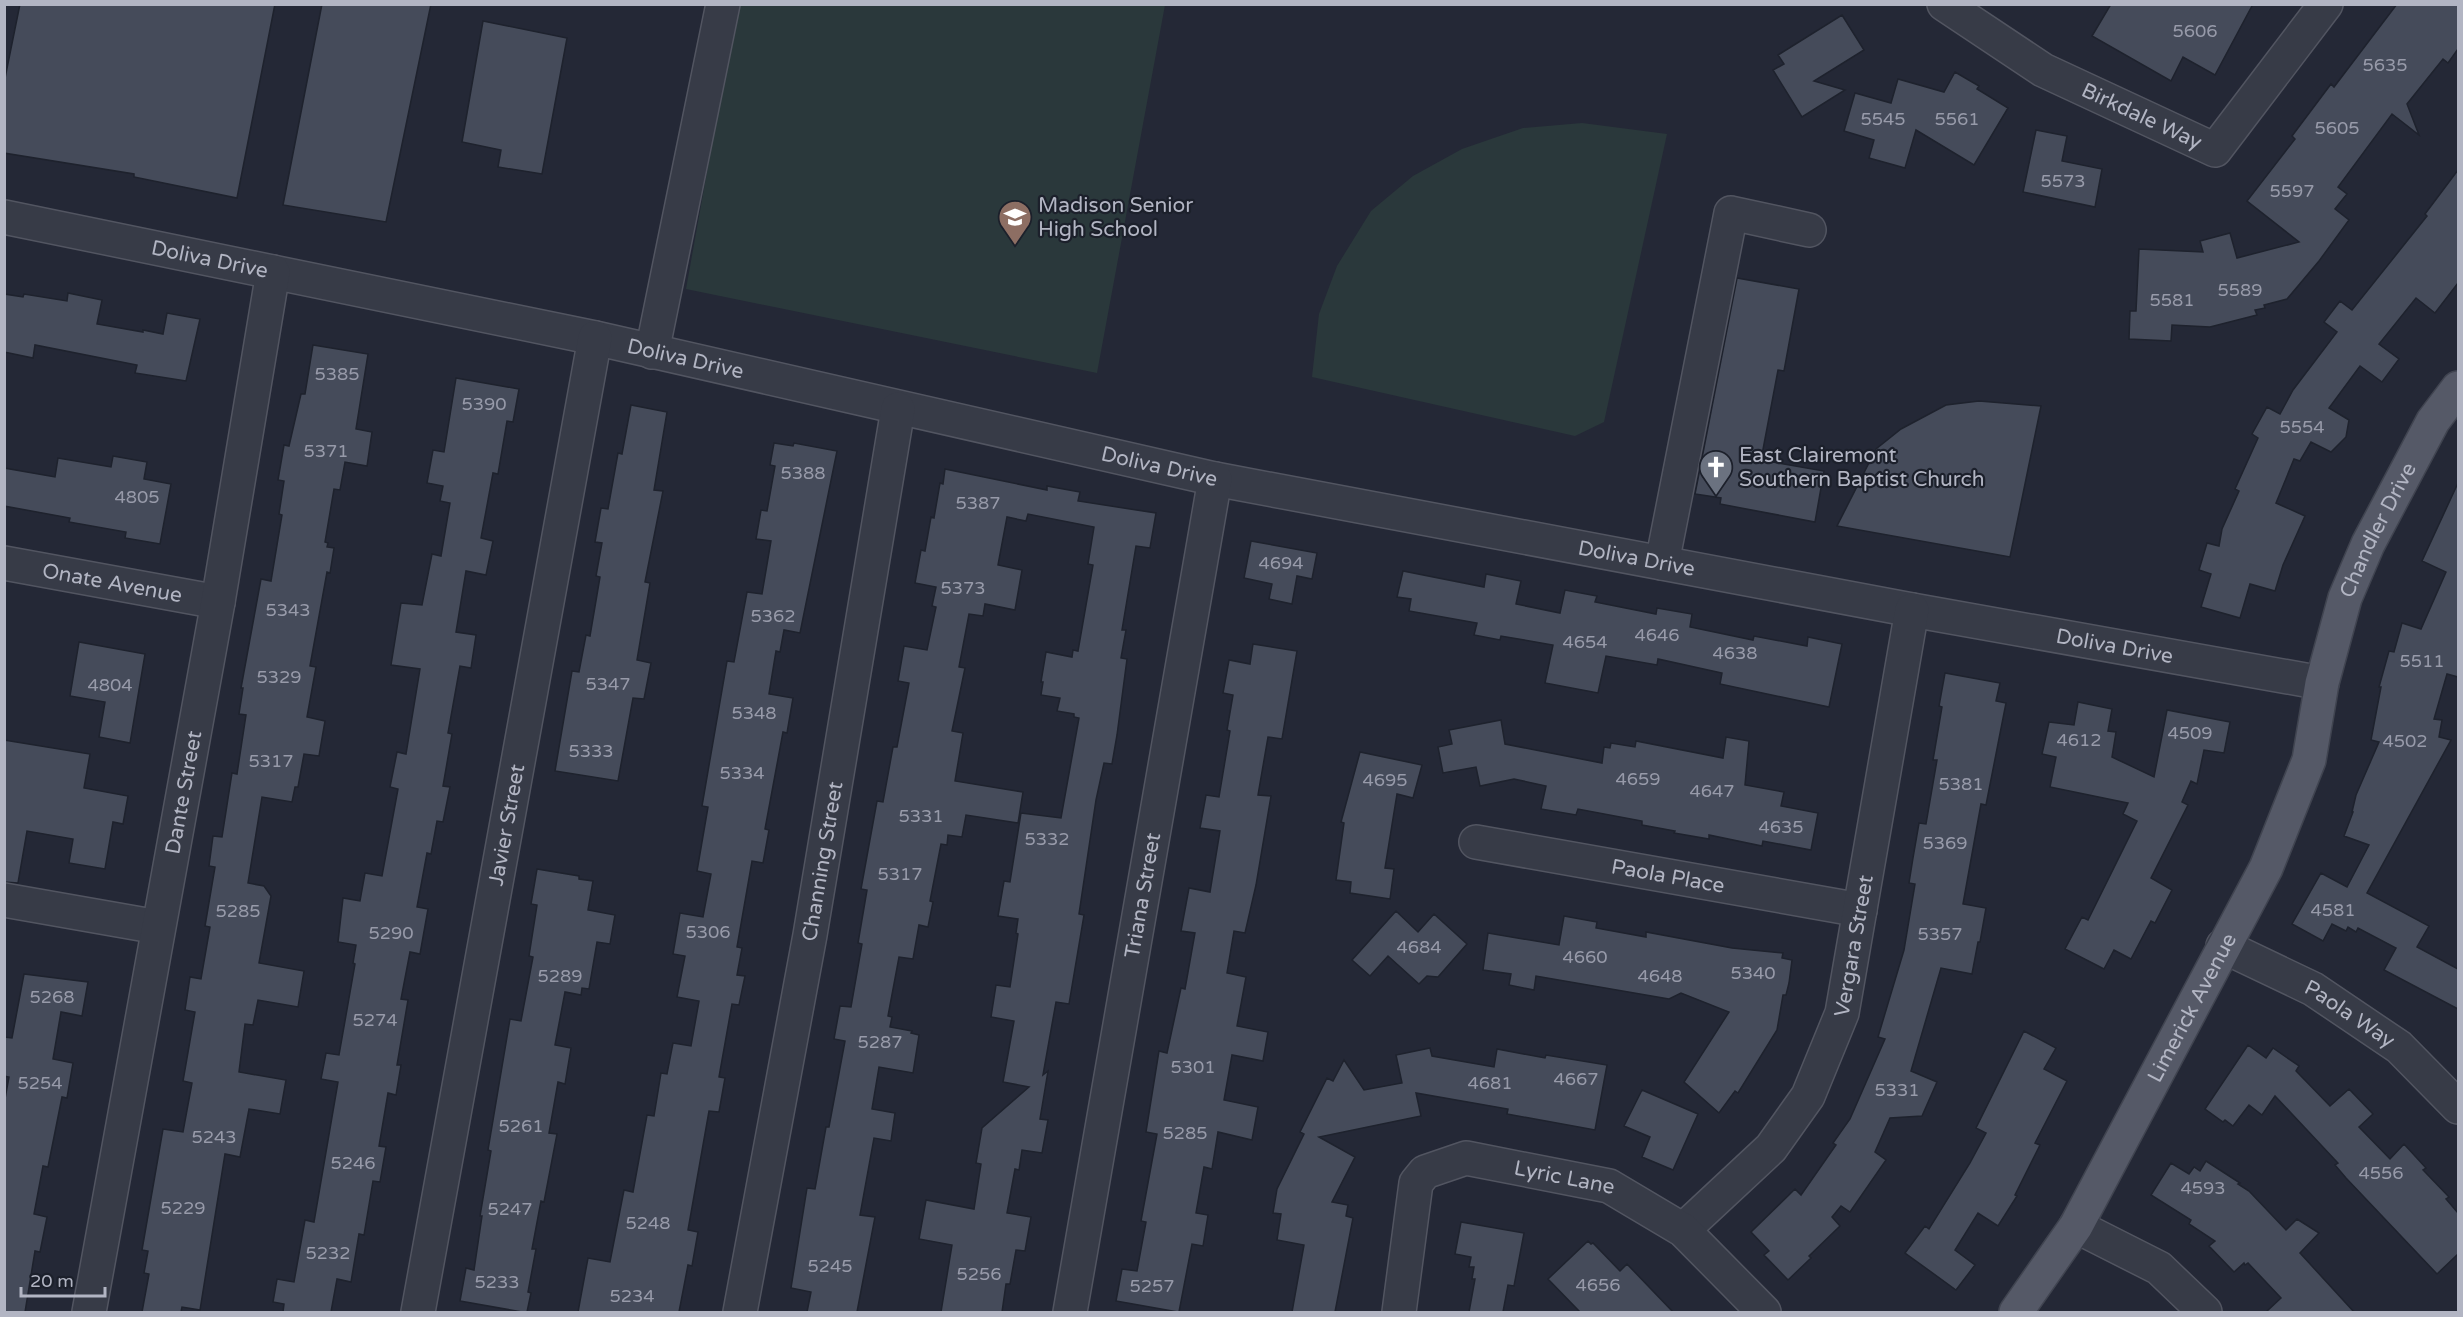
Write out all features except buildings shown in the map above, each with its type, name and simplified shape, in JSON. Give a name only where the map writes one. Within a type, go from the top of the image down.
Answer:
[{"type":"main road","name":"Chandler Drive","points":[[2322,682],[2345,598],[2368,544],[2433,421],[2458,388]]},
{"type":"main road","name":"Limerick Avenue","points":[[2016,1312],[2076,1226],[2266,868],[2308,760],[2322,682]]},
{"type":"street","points":[[652,352],[723,4]]},
{"type":"street","name":"Birkdale Way","points":[[1944,4],[2043,70],[2215,150],[2326,4]]},
{"type":"street","points":[[1662,563],[1731,213],[1809,230]]},
{"type":"street","name":"Doliva Drive","points":[[4,217],[595,339],[1215,479],[1912,610],[2322,682]]},
{"type":"street","name":"Dante Street","points":[[89,1312],[218,602],[273,272]]},
{"type":"street","name":"Javier Street","points":[[418,1312],[595,339]]},
{"type":"street","name":"Channing Street","points":[[740,1312],[810,935],[898,409]]},
{"type":"street","name":"Triana Street","points":[[1070,1312],[1215,479]]},
{"type":"street","name":"Onate Avenue","points":[[4,563],[218,602]]},
{"type":"street","name":"Vergara Street","points":[[1683,1230],[1772,1148],[1808,1096],[1842,1013],[1912,610]]},
{"type":"street","name":"Paola Place","points":[[1476,842],[1860,910]]},
{"type":"street","points":[[4,900],[158,927]]},
{"type":"street","name":"Paola Way","points":[[2223,946],[2313,989],[2399,1047],[2458,1107]]},
{"type":"street","name":"Lyric Lane","points":[[1399,1312],[1416,1183],[1425,1172],[1466,1158],[1609,1186],[1683,1230],[1764,1312]]},
{"type":"street","points":[[2076,1226],[2159,1268],[2205,1312]]},
{"type":"shaded area","points":[[737,5],[1165,5],[1097,373],[686,289]]},
{"type":"shaded area","points":[[1582,123],[1667,134],[1604,422],[1575,436],[1312,377],[1319,314],[1337,266],[1371,211],[1413,176],[1462,149],[1523,128]]},
{"type":"place","name":"Madison Senior High School","points":[[1015,246]]},
{"type":"place","name":"East Clairemont Southern Baptist Church","points":[[1716,496]]}]
